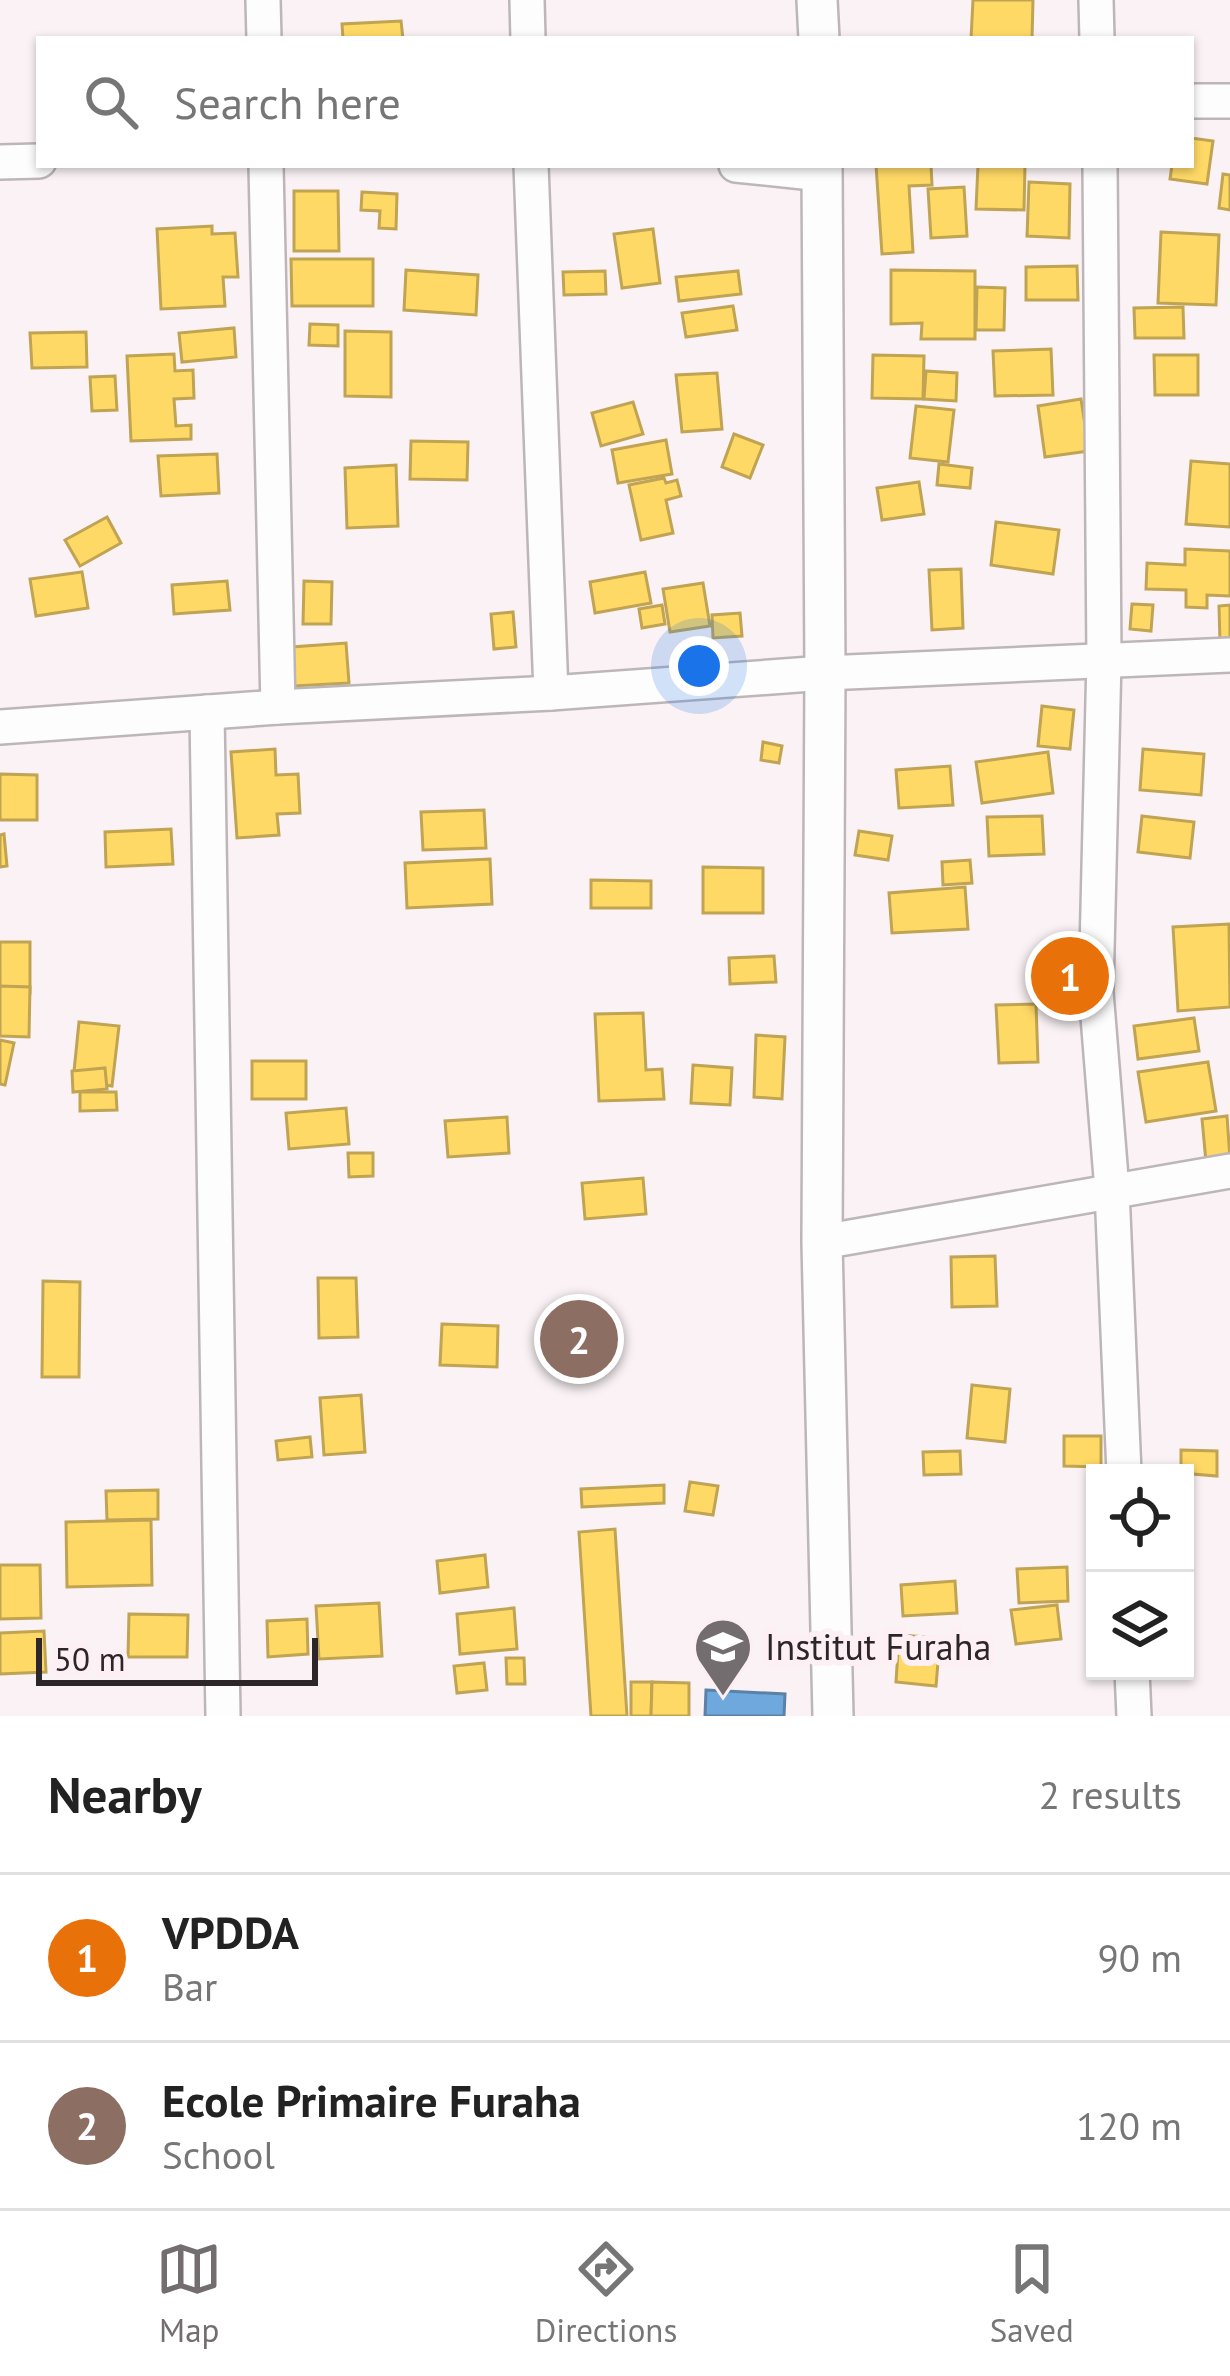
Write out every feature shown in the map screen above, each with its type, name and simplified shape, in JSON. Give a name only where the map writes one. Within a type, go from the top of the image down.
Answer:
[{"type":"street","points":[[263,0],[264,36]]},
{"type":"street","points":[[527,0],[528,36]]},
{"type":"street","points":[[817,0],[818,36]]},
{"type":"street","points":[[1096,0],[1097,36]]},
{"type":"street","points":[[1194,101],[1230,101]]},
{"type":"street","points":[[0,162],[36,161]]},
{"type":"street","points":[[266,168],[278,707]]},
{"type":"street","points":[[531,168],[551,693]]},
{"type":"street","points":[[788,168],[822,170],[822,1243],[833,1716]]},
{"type":"street","points":[[1100,168],[1104,659],[1096,992],[1112,1190],[1124,1464]]},
{"type":"street","points":[[0,728],[825,673],[1230,655]]},
{"type":"street","points":[[207,712],[223,1716]]},
{"type":"street","points":[[822,1243],[1230,1171]]},
{"type":"street","points":[[1132,1680],[1134,1716]]},
{"type":"building: Homes","points":[[973,0],[1033,0],[1032,36],[971,36]]},
{"type":"building: Homes","points":[[401,21],[403,36],[343,36],[342,24]]},
{"type":"building: Homes","points":[[1194,138],[1213,141],[1207,184],[1170,179],[1172,168],[1194,168]]},
{"type":"building: Homes","points":[[876,168],[931,168],[932,185],[909,186],[913,252],[882,254]]},
{"type":"building: Homes","points":[[978,168],[1025,168],[1024,210],[976,209]]},
{"type":"building: Homes","points":[[1223,174],[1230,175],[1230,210],[1219,208]]},
{"type":"building: Homes","points":[[1029,182],[1070,184],[1069,238],[1027,236]]},
{"type":"building: Homes","points":[[964,187],[967,236],[931,238],[928,189]]},
{"type":"building: Homes","points":[[294,191],[338,191],[339,251],[294,251]]},
{"type":"building: Homes","points":[[362,192],[397,194],[396,229],[379,228],[380,211],[361,210]]},
{"type":"building: Homes","points":[[212,226],[212,234],[235,233],[238,277],[223,277],[225,306],[161,309],[157,229]]},
{"type":"building: Homes","points":[[653,229],[660,283],[622,288],[614,234]]},
{"type":"building: Homes","points":[[1161,232],[1219,235],[1216,305],[1158,303]]},
{"type":"building: Homes","points":[[291,259],[373,259],[373,306],[292,306]]},
{"type":"building: Homes","points":[[1077,266],[1078,300],[1026,300],[1026,267]]},
{"type":"building: Homes","points":[[406,270],[478,275],[476,315],[404,310]]},
{"type":"building: Homes","points":[[891,270],[975,271],[975,339],[921,339],[922,323],[891,324]]},
{"type":"building: Homes","points":[[605,271],[606,294],[564,295],[563,272]]},
{"type":"building: Homes","points":[[738,271],[741,294],[679,301],[676,277]]},
{"type":"building: Homes","points":[[977,287],[1005,288],[1004,330],[976,330]]},
{"type":"building: Homes","points":[[733,306],[737,330],[686,337],[682,313]]},
{"type":"building: Homes","points":[[1183,307],[1184,338],[1135,338],[1134,308]]},
{"type":"building: Homes","points":[[310,324],[338,325],[338,346],[309,345]]},
{"type":"building: Homes","points":[[234,328],[236,357],[182,362],[179,333]]},
{"type":"building: Homes","points":[[345,331],[391,332],[391,397],[345,396]]},
{"type":"building: Homes","points":[[86,332],[87,367],[32,368],[30,333]]},
{"type":"building: Homes","points":[[1051,349],[1053,395],[995,396],[993,351]]},
{"type":"building: Homes","points":[[174,354],[175,371],[193,370],[194,398],[174,399],[176,426],[191,425],[191,439],[131,441],[127,356]]},
{"type":"building: Homes","points":[[873,355],[924,356],[923,399],[872,398]]},
{"type":"building: Homes","points":[[1154,355],[1198,355],[1198,395],[1155,395]]},
{"type":"building: Homes","points":[[926,371],[957,373],[956,401],[924,399]]},
{"type":"building: Homes","points":[[717,373],[722,429],[682,432],[676,375]]},
{"type":"building: Homes","points":[[115,376],[117,410],[92,411],[90,377]]},
{"type":"building: Homes","points":[[1081,399],[1089,451],[1045,457],[1038,406]]},
{"type":"building: Homes","points":[[633,402],[643,434],[601,446],[592,413]]},
{"type":"building: Homes","points":[[916,406],[954,410],[948,462],[910,458]]},
{"type":"building: Homes","points":[[734,434],[763,445],[750,478],[722,467]]},
{"type":"building: Homes","points":[[666,440],[672,474],[618,483],[612,450]]},
{"type":"building: Homes","points":[[411,441],[468,442],[467,480],[410,479]]},
{"type":"building: Homes","points":[[217,454],[219,493],[161,496],[158,456]]},
{"type":"building: Homes","points":[[1191,461],[1230,464],[1230,527],[1186,524]]},
{"type":"building: Homes","points":[[939,464],[972,468],[970,488],[937,485]]},
{"type":"building: Homes","points":[[396,465],[398,526],[347,528],[345,468]]},
{"type":"building: Homes","points":[[664,478],[666,483],[677,480],[681,496],[666,500],[673,533],[641,540],[629,485]]},
{"type":"building: Homes","points":[[919,482],[924,514],[882,520],[877,488]]},
{"type":"building: Homes","points":[[107,517],[121,543],[80,566],[65,540]]},
{"type":"building: Homes","points":[[996,522],[1059,530],[1053,574],[991,565]]},
{"type":"building: Homes","points":[[1185,549],[1230,551],[1230,596],[1207,595],[1207,608],[1186,607],[1186,590],[1146,589],[1147,563],[1185,565]]},
{"type":"building: Homes","points":[[961,569],[963,628],[932,630],[929,570]]},
{"type":"building: Homes","points":[[82,572],[88,608],[36,616],[30,579]]},
{"type":"building: Homes","points":[[645,572],[651,603],[595,613],[590,582]]},
{"type":"building: Homes","points":[[227,581],[230,610],[174,614],[172,585]]},
{"type":"building: Homes","points":[[304,581],[332,582],[331,624],[303,624]]},
{"type":"building: Homes","points":[[703,583],[710,626],[670,632],[663,589]]},
{"type":"building: Homes","points":[[1132,604],[1153,605],[1151,631],[1130,629]]},
{"type":"building: Homes","points":[[662,605],[665,624],[642,628],[639,609]]},
{"type":"building: Homes","points":[[1230,605],[1230,643],[1220,643],[1219,606]]},
{"type":"building: Homes","points":[[513,612],[516,647],[494,649],[491,614]]},
{"type":"building: Homes","points":[[740,613],[742,636],[713,638],[712,615]]},
{"type":"building: Homes","points":[[346,643],[349,683],[294,686],[292,647]]},
{"type":"building: Homes","points":[[1042,706],[1074,710],[1070,749],[1038,746]]},
{"type":"building: Homes","points":[[763,742],[782,746],[779,763],[761,760]]},
{"type":"building: Homes","points":[[275,749],[276,775],[298,774],[300,813],[277,814],[279,835],[237,838],[231,752]]},
{"type":"building: Homes","points":[[1143,749],[1204,754],[1201,795],[1140,790]]},
{"type":"building: Homes","points":[[1048,752],[1053,793],[982,803],[976,762]]},
{"type":"building: Homes","points":[[950,766],[953,805],[899,808],[896,770]]},
{"type":"building: Homes","points":[[0,774],[37,775],[37,820],[0,820]]},
{"type":"building: Homes","points":[[484,810],[486,848],[423,850],[421,812]]},
{"type":"building: Homes","points":[[1042,816],[1044,854],[989,856],[987,817]]},
{"type":"building: Homes","points":[[1142,816],[1194,822],[1190,858],[1138,852]]},
{"type":"building: Homes","points":[[171,829],[173,864],[106,867],[105,832]]},
{"type":"building: Homes","points":[[859,831],[892,836],[888,860],[855,855]]},
{"type":"building: Homes","points":[[4,834],[7,866],[0,867],[0,835]]},
{"type":"building: Homes","points":[[490,859],[492,904],[407,908],[405,863]]},
{"type":"building: Homes","points":[[970,860],[972,883],[943,885],[942,862]]},
{"type":"building: Homes","points":[[703,867],[763,868],[763,913],[703,913]]},
{"type":"building: Homes","points":[[591,880],[651,881],[651,908],[591,908]]},
{"type":"building: Homes","points":[[965,887],[968,929],[892,933],[889,893]]},
{"type":"building: Homes","points":[[1229,924],[1230,1007],[1178,1011],[1173,927]]},
{"type":"building: Homes","points":[[0,942],[30,942],[30,993],[0,992]]},
{"type":"building: Homes","points":[[774,956],[776,982],[730,984],[729,958]]},
{"type":"building: Homes","points":[[0,986],[30,987],[29,1037],[0,1036]]},
{"type":"building: Homes","points":[[1036,1004],[1038,1062],[999,1063],[996,1005]]},
{"type":"building: Homes","points":[[643,1013],[646,1070],[662,1069],[664,1099],[599,1101],[595,1014]]},
{"type":"building: Homes","points":[[1194,1018],[1199,1051],[1138,1059],[1134,1026]]},
{"type":"building: Homes","points":[[79,1022],[119,1026],[112,1086],[73,1081]]},
{"type":"building: Homes","points":[[756,1035],[785,1037],[782,1099],[754,1097]]},
{"type":"building: Homes","points":[[0,1040],[14,1043],[5,1085],[0,1084]]},
{"type":"building: Homes","points":[[252,1061],[306,1061],[306,1099],[252,1099]]},
{"type":"building: Homes","points":[[1208,1062],[1216,1111],[1146,1122],[1138,1072]]},
{"type":"building: Homes","points":[[693,1065],[732,1068],[730,1105],[691,1103]]},
{"type":"building: Homes","points":[[105,1068],[107,1089],[73,1092],[72,1071]]},
{"type":"building: Homes","points":[[80,1092],[116,1092],[117,1110],[80,1111]]},
{"type":"building: Homes","points":[[346,1108],[349,1144],[289,1149],[286,1113]]},
{"type":"building: Homes","points":[[1227,1116],[1230,1159],[1206,1162],[1202,1119]]},
{"type":"building: Homes","points":[[507,1117],[509,1153],[448,1157],[445,1121]]},
{"type":"building: Homes","points":[[348,1153],[373,1153],[373,1176],[349,1177]]},
{"type":"building: Homes","points":[[643,1178],[646,1214],[585,1219],[582,1183]]},
{"type":"building: Homes","points":[[995,1256],[997,1306],[952,1307],[951,1257]]},
{"type":"building: Homes","points":[[318,1278],[356,1278],[358,1337],[319,1338]]},
{"type":"building: Homes","points":[[43,1281],[80,1282],[79,1377],[42,1377]]},
{"type":"building: Homes","points":[[442,1324],[498,1326],[497,1367],[440,1365]]},
{"type":"building: Homes","points":[[972,1385],[1010,1389],[1005,1442],[967,1438]]},
{"type":"building: Homes","points":[[361,1395],[365,1452],[324,1455],[320,1398]]},
{"type":"building: Homes","points":[[1064,1436],[1101,1436],[1101,1464],[1064,1466]]},
{"type":"building: Homes","points":[[310,1437],[312,1457],[278,1460],[276,1441]]},
{"type":"building: Homes","points":[[1181,1450],[1217,1451],[1217,1476],[1194,1474],[1194,1464],[1181,1464]]},
{"type":"building: Homes","points":[[960,1451],[961,1474],[924,1475],[923,1452]]},
{"type":"building: Homes","points":[[690,1482],[718,1486],[713,1515],[685,1511]]},
{"type":"building: Homes","points":[[664,1485],[664,1503],[582,1507],[581,1489]]},
{"type":"building: Homes","points":[[158,1490],[158,1519],[107,1520],[106,1491]]},
{"type":"building: Homes","points":[[151,1520],[152,1585],[67,1587],[66,1522]]},
{"type":"building: Homes","points":[[615,1529],[627,1716],[591,1716],[579,1532]]},
{"type":"building: Homes","points":[[485,1555],[488,1587],[440,1593],[437,1561]]},
{"type":"building: Homes","points":[[0,1565],[40,1565],[41,1618],[0,1619]]},
{"type":"building: Homes","points":[[1067,1567],[1068,1601],[1019,1603],[1017,1569]]},
{"type":"building: Homes","points":[[955,1581],[957,1613],[903,1616],[901,1585]]},
{"type":"building: Homes","points":[[379,1603],[382,1656],[319,1659],[316,1606]]},
{"type":"building: Homes","points":[[1057,1605],[1061,1639],[1016,1644],[1011,1610]]},
{"type":"building: Homes","points":[[514,1608],[517,1649],[460,1654],[457,1614]]},
{"type":"building: Homes","points":[[129,1614],[188,1615],[187,1657],[128,1657]]},
{"type":"building: Homes","points":[[307,1619],[308,1654],[268,1657],[267,1621]]},
{"type":"building: Homes","points":[[44,1631],[46,1672],[0,1674],[0,1633]]},
{"type":"building: Homes","points":[[899,1635],[940,1638],[936,1686],[896,1682]]},
{"type":"building: Homes","points":[[506,1658],[524,1658],[525,1684],[507,1684]]},
{"type":"building: Homes","points":[[484,1663],[487,1690],[457,1693],[454,1666]]},
{"type":"building: Homes","points":[[631,1682],[652,1682],[651,1716],[631,1716]]},
{"type":"building: Homes","points":[[652,1682],[689,1683],[689,1716],[651,1716]]},
{"type":"building: Schools","points":[[572,1309],[609,1310],[607,1364],[571,1362]]},
{"type":"building: Schools","points":[[706,1690],[785,1694],[784,1716],[705,1716]]},
{"type":"place","name":"VPDDA","points":[[1070,976]]},
{"type":"place","name":"Ecole Primaire Furaha","points":[[579,1339]]},
{"type":"place","name":"Institut Furaha","points":[[723,1698]]}]
